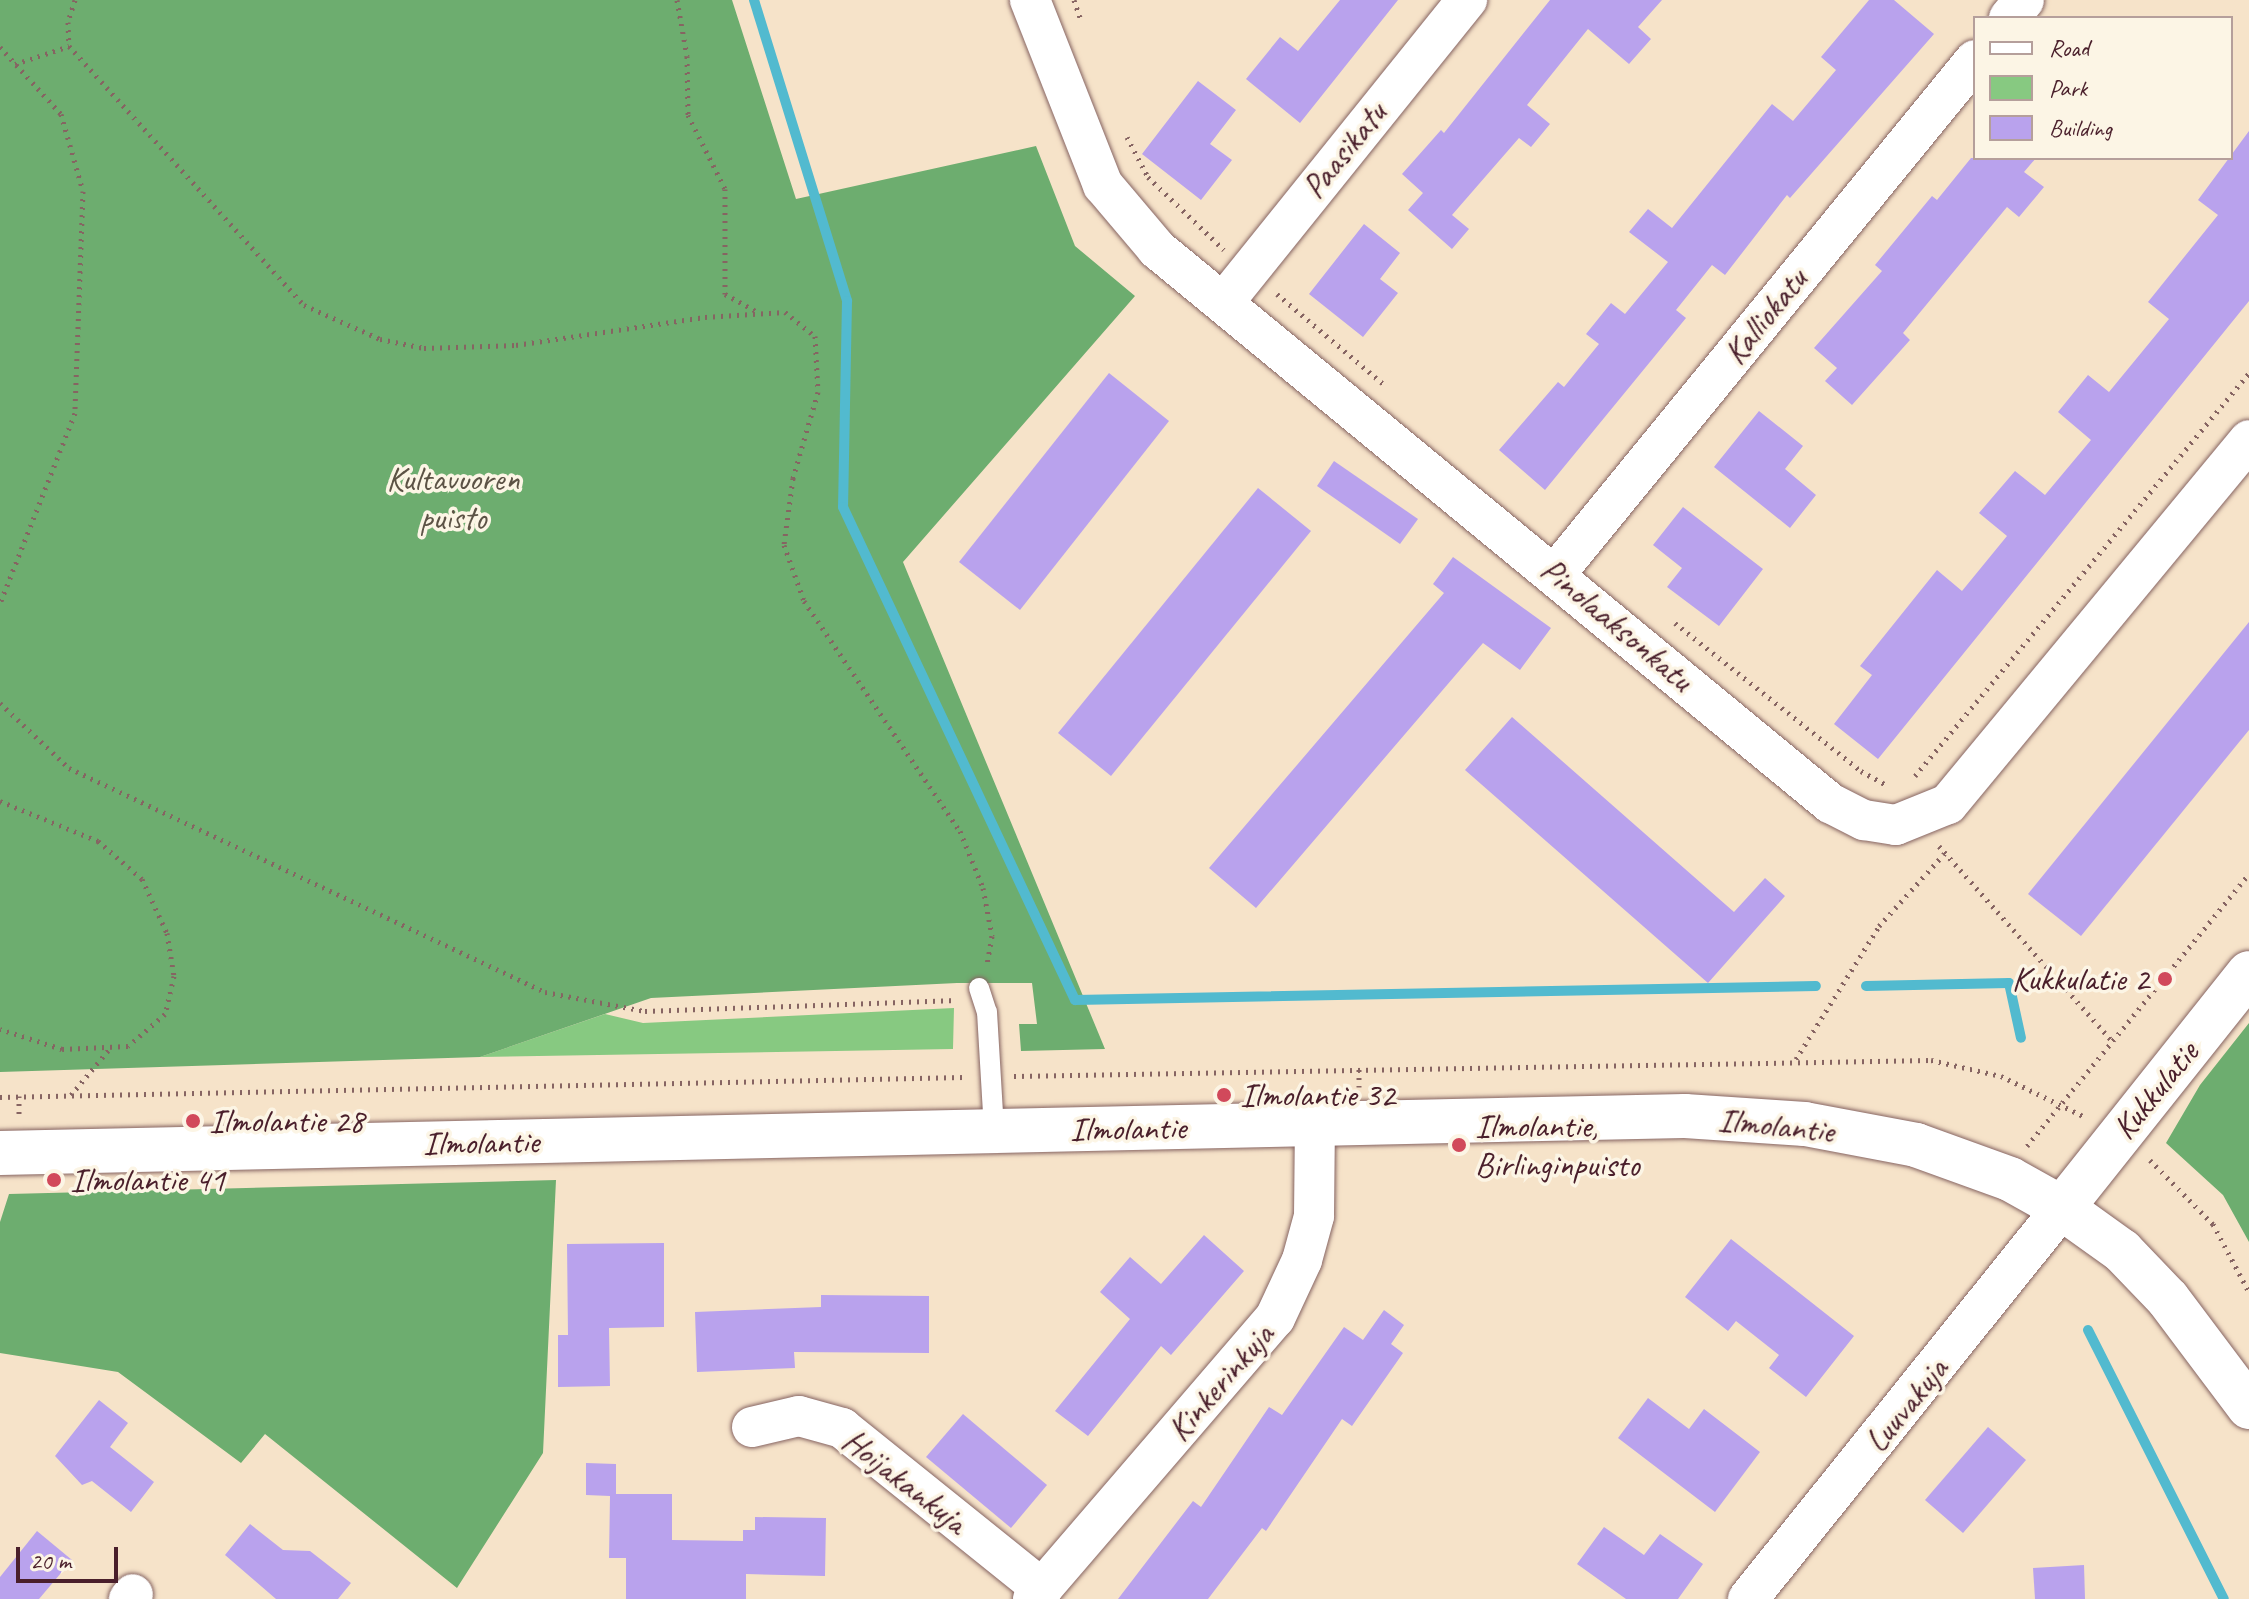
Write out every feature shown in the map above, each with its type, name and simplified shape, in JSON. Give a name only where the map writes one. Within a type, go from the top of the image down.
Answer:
[{"type":"street","name":"Pinolaaksonkatu","points":[[1030,0],[1103,185],[1157,249],[1556,573],[1830,803],[1864,820],[1896,825],[1924,817],[1948,804],[2249,440]]},
{"type":"street","name":"Paasikatu","points":[[1224,302],[1467,0]]},
{"type":"street","points":[[2011,16],[2024,0]]},
{"type":"street","name":"Kalliokatu","points":[[1556,573],[1973,62]]},
{"type":"street","name":"Kukkulatie","points":[[2062,1208],[2249,973]]},
{"type":"street","name":"Ilmolantie","points":[[0,1153],[1685,1116],[1805,1124],[1916,1145],[2010,1179],[2062,1208],[2122,1251],[2168,1299],[2249,1407]]},
{"type":"street","name":"Kinkerinkuja","points":[[1037,1594],[1275,1318],[1302,1260],[1314,1216],[1315,1124]]},
{"type":"street","name":"Luuvakuja","points":[[1748,1599],[2062,1208]]},
{"type":"street","name":"Hoijakankuja","points":[[752,1427],[799,1416],[842,1428],[1037,1594]]},
{"type":"lane","points":[[979,988],[987,1012],[994,1131]]},
{"type":"path","points":[[0,703],[69,768],[545,992],[645,1011],[963,1000],[979,988],[992,936],[983,888],[960,831],[804,601],[784,545],[793,478],[818,392],[815,336],[785,312],[516,345],[424,348],[380,339],[304,305],[69,46],[68,22],[75,0]]},
{"type":"path","points":[[677,0],[687,56],[688,115],[725,189],[725,294],[760,313]]},
{"type":"path","points":[[15,64],[69,46]]},
{"type":"path","points":[[0,47],[61,114],[83,191],[75,413],[0,603]]},
{"type":"path","points":[[0,61],[10,58]]},
{"type":"path","points":[[0,801],[98,841],[142,879],[167,933],[174,976],[165,1014],[128,1046],[62,1049],[0,1029]]},
{"type":"path","points":[[1924,817],[1945,853],[2113,1042]]},
{"type":"path","points":[[1796,1059],[1879,926],[1945,853]]},
{"type":"path","points":[[2061,1103],[2249,874]]},
{"type":"path","points":[[71,1095],[111,1046]]},
{"type":"path","points":[[0,1097],[1796,1059],[1931,1060],[2001,1076],[2061,1103],[2118,1136],[2158,1167],[2213,1224],[2249,1292]]},
{"type":"green space","name":"Kultavuoren puisto","points":[[0,0],[732,0],[796,199],[1036,146],[1075,246],[1135,296],[903,562],[1105,1049],[1021,1051],[1019,1024],[1037,1024],[1032,983],[957,983],[651,998],[480,1057],[0,1072]]},
{"type":"green space","points":[[954,1008],[953,1049],[480,1057],[605,1014],[643,1023]]},
{"type":"green space","points":[[2249,1023],[2249,1242],[2223,1195],[2166,1143],[2200,1085]]},
{"type":"green space","points":[[556,1180],[543,1453],[457,1588],[265,1434],[241,1463],[118,1372],[0,1353],[0,1222],[9,1194]]},
{"type":"building","points":[[1340,0],[1398,0],[1300,123],[1246,79],[1280,37],[1298,51]]},
{"type":"building","points":[[1550,0],[1662,0],[1638,27],[1651,39],[1629,64],[1588,29],[1527,105],[1550,124],[1531,147],[1519,138],[1452,215],[1469,229],[1452,249],[1408,210],[1423,193],[1402,174],[1441,130],[1444,133]]},
{"type":"building","points":[[1869,0],[1894,0],[1934,34],[1790,198],[1787,195],[1725,275],[1712,265],[1676,310],[1686,318],[1545,490],[1499,450],[1558,382],[1564,387],[1599,344],[1586,334],[1611,303],[1625,314],[1668,262],[1629,232],[1648,209],[1672,228],[1772,104],[1793,121],[1836,70],[1821,57]]},
{"type":"building","points":[[1198,81],[1236,110],[1210,144],[1232,160],[1201,200],[1142,154]]},
{"type":"building","points":[[2249,131],[2249,301],[1878,759],[1834,724],[1872,675],[1860,666],[1937,570],[1962,591],[2007,536],[1979,513],[2015,471],[2045,495],[2091,440],[2058,412],[2088,375],[2109,392],[2169,319],[2148,302],[2218,215],[2198,200],[2228,160],[2233,160],[2233,153]]},
{"type":"building","points":[[1971,158],[2034,160],[2024,172],[2044,187],[2019,217],[2007,207],[1903,333],[1910,340],[1852,405],[1825,381],[1837,368],[1814,348],[1882,271],[1875,265],[1932,196],[1937,200]]},
{"type":"building","points":[[1364,224],[1400,253],[1380,279],[1398,293],[1363,337],[1309,294]]},
{"type":"building","points":[[1109,373],[1169,421],[1020,610],[959,562]]},
{"type":"building","points":[[1759,411],[1803,446],[1785,469],[1816,495],[1790,528],[1714,467]]},
{"type":"building","points":[[1334,461],[1418,519],[1400,544],[1317,486]]},
{"type":"building","points":[[1258,488],[1311,531],[1111,776],[1058,733]]},
{"type":"building","points":[[1683,507],[1763,569],[1719,626],[1667,587],[1682,568],[1653,545]]},
{"type":"building","points":[[1453,557],[1551,628],[1520,670],[1483,643],[1256,908],[1209,868],[1444,593],[1433,584]]},
{"type":"building","points":[[2249,622],[2249,730],[2081,936],[2028,894]]},
{"type":"building","points":[[1512,717],[1734,912],[1765,878],[1785,896],[1708,983],[1465,770]]},
{"type":"building","points":[[1204,1235],[1244,1271],[1171,1355],[1161,1346],[1088,1436],[1055,1411],[1130,1319],[1100,1292],[1130,1257],[1161,1284]]},
{"type":"building","points":[[1731,1239],[1854,1336],[1806,1397],[1769,1368],[1779,1355],[1736,1321],[1728,1331],[1685,1297]]},
{"type":"building","points":[[664,1243],[664,1327],[609,1328],[610,1386],[558,1387],[558,1335],[568,1335],[567,1244]]},
{"type":"building","points":[[821,1295],[929,1296],[929,1353],[794,1352],[795,1368],[697,1372],[695,1312],[821,1307]]},
{"type":"building","points":[[1384,1310],[1404,1325],[1391,1344],[1403,1353],[1352,1426],[1342,1419],[1266,1531],[1262,1528],[1208,1599],[1118,1599],[1193,1501],[1201,1507],[1269,1407],[1282,1415],[1344,1327],[1363,1340]]},
{"type":"building","points":[[1648,1398],[1689,1429],[1704,1409],[1760,1452],[1715,1512],[1618,1438]]},
{"type":"building","points":[[99,1400],[128,1423],[110,1447],[154,1482],[131,1512],[92,1481],[82,1485],[55,1456]]},
{"type":"building","points":[[963,1414],[1047,1485],[1011,1528],[926,1457]]},
{"type":"building","points":[[1988,1427],[2026,1460],[1963,1533],[1925,1500]]},
{"type":"building","points":[[586,1463],[616,1464],[616,1494],[672,1494],[672,1540],[743,1541],[743,1530],[755,1530],[755,1517],[826,1518],[825,1576],[746,1574],[746,1599],[626,1599],[626,1558],[609,1558],[610,1496],[586,1495]]},
{"type":"building","points":[[250,1524],[283,1550],[310,1551],[351,1583],[338,1599],[276,1599],[225,1555]]},
{"type":"building","points":[[1604,1527],[1644,1555],[1660,1534],[1703,1564],[1678,1599],[1626,1599],[1577,1564]]},
{"type":"building","points":[[37,1531],[72,1560],[39,1599],[0,1599],[0,1577]]},
{"type":"building","points":[[2084,1565],[2085,1599],[2035,1599],[2033,1568]]},
{"type":"waterway","points":[[754,0],[847,301],[843,507],[1075,1000],[1816,986]]},
{"type":"waterway","points":[[1866,986],[2009,983],[2021,1038]]},
{"type":"waterway","points":[[2088,1330],[2224,1599]]},
{"type":"place","name":"Kukkulatie 2","points":[[2165,979]]},
{"type":"place","name":"Ilmolantie 32","points":[[1224,1095]]},
{"type":"place","name":"Ilmolantie 28","points":[[193,1121]]},
{"type":"place","name":"Ilmolantie, Birlinginpuisto","points":[[1459,1145]]},
{"type":"place","name":"Ilmolantie 41","points":[[54,1180]]}]
